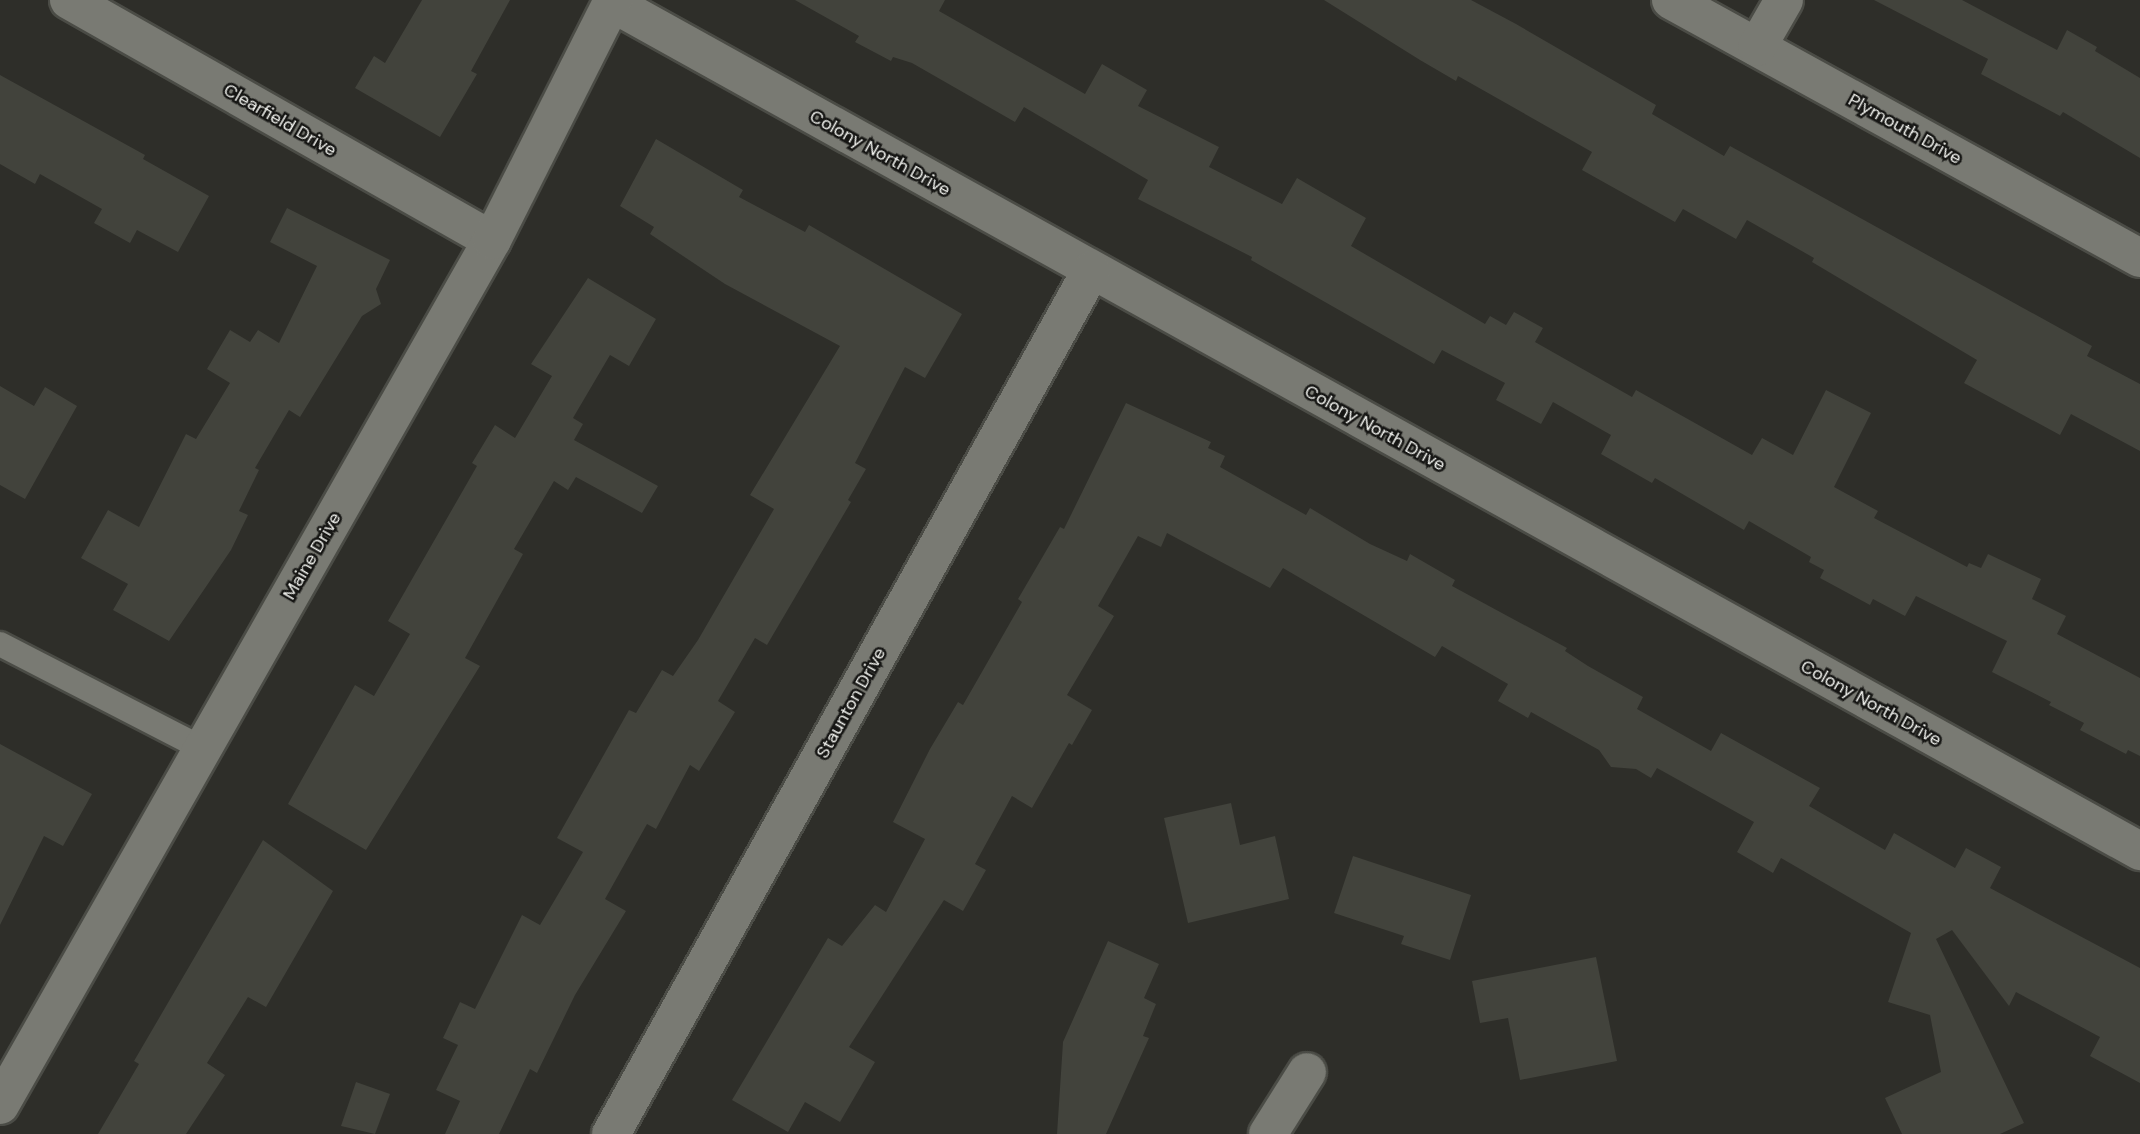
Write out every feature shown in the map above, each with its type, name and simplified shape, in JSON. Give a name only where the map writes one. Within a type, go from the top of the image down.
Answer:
[{"type":"street","name":"Clearfield Drive","points":[[69,0],[492,240]]},
{"type":"street","name":"Plymouth Drive","points":[[1671,0],[2140,258]]},
{"type":"street","points":[[1757,47],[1784,0]]},
{"type":"street","name":"Maine Drive","points":[[0,1105],[492,240],[612,1]]},
{"type":"street","name":"Colony North Drive","points":[[612,1],[1091,271],[2140,851]]},
{"type":"street","name":"Staunton Drive","points":[[611,1134],[1091,271]]},
{"type":"street","points":[[1268,1134],[1307,1072]]},
{"type":"lane","points":[[0,645],[203,748]]},
{"type":"building","points":[[422,0],[510,0],[471,71],[477,74],[440,137],[355,88],[374,56],[385,63]]},
{"type":"building","points":[[795,0],[945,0],[939,11],[1085,94],[1102,64],[1147,90],[1138,106],[1219,147],[1209,167],[1282,204],[1297,178],[1366,218],[1351,246],[1485,324],[1490,316],[1506,325],[1514,312],[1543,328],[1535,342],[1632,397],[1636,390],[1752,455],[1762,438],[1793,455],[1826,390],[1871,413],[1834,487],[1878,511],[1874,518],[1967,567],[1969,563],[1981,568],[1988,554],[2041,579],[2032,599],[2066,616],[2057,634],[2140,678],[2140,756],[2128,750],[2126,754],[2080,730],[2084,723],[2049,705],[2051,702],[1992,672],[2007,641],[1916,596],[1905,616],[1873,599],[1870,605],[1820,578],[1824,570],[1809,562],[1811,557],[1749,521],[1744,530],[1655,478],[1652,483],[1601,454],[1611,435],[1553,402],[1541,424],[1496,400],[1505,383],[1442,350],[1434,364],[1251,260],[1252,257],[1138,199],[1148,180],[1024,107],[1015,122],[912,63],[893,57],[891,61],[855,42],[859,36]]},
{"type":"building","points":[[1324,0],[1471,0],[1516,24],[1656,105],[1652,114],[1724,156],[1730,146],[2092,346],[2087,356],[2140,384],[2140,451],[2071,414],[2060,435],[1964,383],[1977,360],[1812,262],[1814,258],[1747,220],[1736,239],[1683,209],[1675,222],[1582,170],[1592,152],[1458,76],[1456,81]]},
{"type":"building","points":[[1874,0],[1962,0],[2057,50],[2067,30],[2097,47],[2095,51],[2140,78],[2140,158],[2063,112],[2060,116],[1981,74],[1988,59]]},
{"type":"building","points":[[0,75],[145,155],[143,159],[209,196],[178,252],[137,230],[130,243],[94,223],[102,209],[40,174],[35,184],[0,164]]},
{"type":"building","points":[[656,139],[743,190],[739,197],[805,232],[809,225],[962,314],[925,378],[905,367],[855,463],[866,469],[848,500],[851,502],[767,645],[755,638],[718,701],[735,712],[699,771],[690,765],[656,829],[647,824],[605,899],[626,911],[575,995],[537,1073],[530,1069],[499,1134],[445,1134],[460,1101],[436,1090],[458,1045],[443,1038],[460,1002],[475,1009],[522,915],[540,925],[583,852],[557,838],[629,710],[636,713],[662,670],[673,676],[698,640],[774,509],[750,495],[840,346],[725,284],[650,234],[654,227],[620,206]]},
{"type":"building","points":[[287,208],[390,260],[376,289],[381,304],[362,316],[300,417],[289,410],[255,468],[259,470],[239,511],[248,515],[231,550],[169,641],[113,610],[128,584],[81,558],[108,510],[139,527],[186,434],[196,439],[230,383],[207,369],[230,330],[250,342],[258,330],[279,343],[317,266],[270,242]]},
{"type":"building","points":[[588,278],[656,319],[629,366],[610,355],[573,418],[583,424],[574,440],[658,486],[642,513],[576,477],[568,490],[554,481],[514,549],[523,554],[465,658],[480,666],[366,850],[288,804],[355,685],[374,696],[410,634],[388,621],[477,466],[472,463],[495,425],[515,438],[552,376],[531,364]]},
{"type":"building","points":[[0,386],[34,406],[45,387],[77,406],[25,499],[0,485]]},
{"type":"building","points":[[1126,403],[1211,442],[1208,448],[1225,456],[1220,467],[1306,515],[1310,508],[1370,544],[1407,561],[1410,554],[1455,580],[1452,586],[1567,648],[1565,651],[1588,666],[1643,697],[1637,709],[1711,751],[1721,733],[1820,788],[1809,806],[1885,850],[1894,833],[1955,868],[1966,848],[2001,867],[1990,888],[2140,968],[2140,1083],[2090,1056],[2100,1037],[2016,992],[2009,1006],[1952,930],[1936,939],[2024,1123],[2000,1134],[1902,1134],[1885,1098],[1941,1072],[1930,1015],[1888,1002],[1911,933],[1781,858],[1773,873],[1737,852],[1754,822],[1657,768],[1651,778],[1636,769],[1611,767],[1599,750],[1531,712],[1528,718],[1498,701],[1508,684],[1442,646],[1435,657],[1283,568],[1270,588],[1167,533],[1161,547],[1138,536],[1098,606],[1114,616],[1067,695],[1092,710],[1072,745],[1069,743],[1032,808],[1012,796],[975,864],[986,870],[963,911],[944,900],[849,1047],[875,1062],[840,1122],[805,1102],[788,1132],[732,1100],[828,938],[842,946],[875,905],[886,912],[925,839],[893,822],[930,749],[958,702],[963,705],[1022,602],[1018,599],[1060,527],[1064,529]]},
{"type":"building","points":[[0,744],[92,794],[63,846],[44,836],[0,925]]},
{"type":"building","points":[[1231,803],[1240,845],[1275,836],[1289,899],[1188,923],[1164,818]]},
{"type":"building","points":[[263,840],[333,891],[266,1007],[248,997],[207,1063],[225,1075],[186,1134],[98,1134],[139,1064],[134,1061]]},
{"type":"building","points":[[1353,856],[1471,895],[1450,960],[1401,944],[1404,936],[1334,913]]},
{"type":"building","points":[[1108,941],[1159,964],[1144,998],[1156,1004],[1143,1036],[1149,1038],[1106,1134],[1057,1134],[1063,1042]]},
{"type":"building","points":[[1596,957],[1617,1061],[1520,1080],[1508,1018],[1480,1023],[1472,981]]},
{"type":"building","points":[[356,1082],[390,1094],[375,1134],[341,1126]]}]
